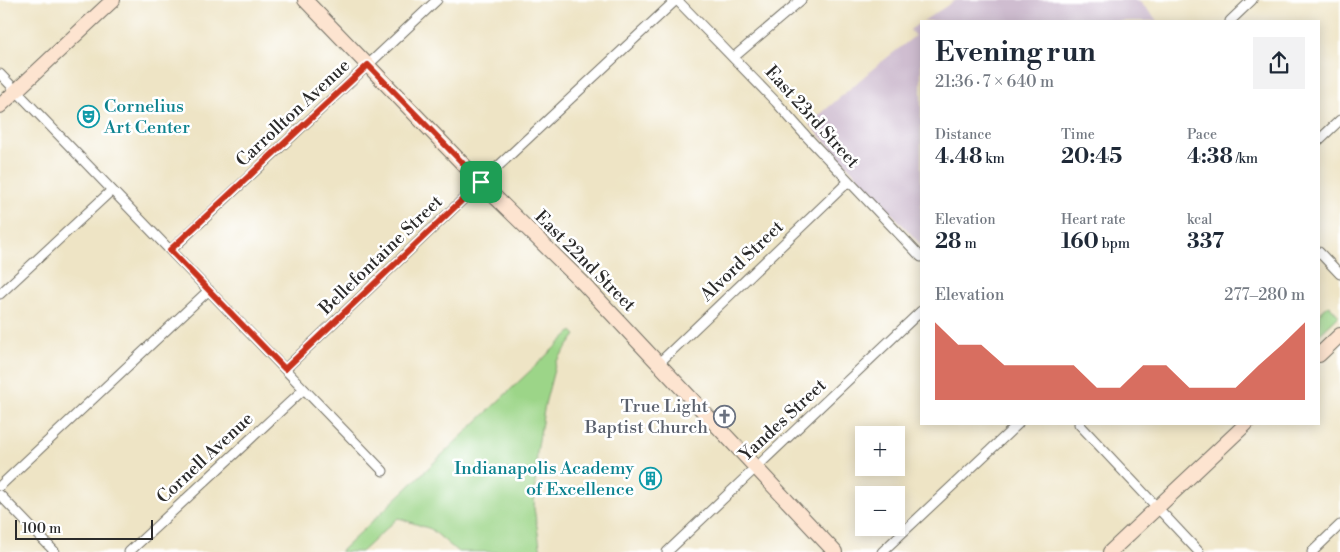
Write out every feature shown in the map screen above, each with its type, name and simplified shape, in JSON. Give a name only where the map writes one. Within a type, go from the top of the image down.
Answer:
[{"type":"main road","points":[[0,106],[113,0]]},
{"type":"main road","name":"East 22nd Street","points":[[305,0],[481,182],[583,283],[836,552]]},
{"type":"main road","points":[[1320,354],[1340,335]]},
{"type":"main road","points":[[1110,552],[1245,425]]},
{"type":"street","name":"Carrollton Avenue","points":[[170,250],[437,0]]},
{"type":"street","name":"East 23rd Street","points":[[676,0],[734,57],[848,182],[920,256]]},
{"type":"street","name":"Bellefontaine Street","points":[[285,369],[676,0]]},
{"type":"street","points":[[734,57],[801,0]]},
{"type":"street","points":[[1231,20],[1252,0]]},
{"type":"street","points":[[0,74],[383,470]]},
{"type":"street","points":[[1320,139],[1340,120]]},
{"type":"street","name":"Alvord Street","points":[[659,363],[848,182]]},
{"type":"street","points":[[0,294],[112,190]]},
{"type":"street","points":[[1320,253],[1340,274]]},
{"type":"street","points":[[0,486],[209,290]]},
{"type":"street","name":"Yandes Street","points":[[667,552],[920,312]]},
{"type":"street","name":"Cornell Avenue","points":[[129,552],[304,388]]},
{"type":"street","points":[[882,552],[1017,425]]},
{"type":"street","points":[[1080,425],[1199,552]]},
{"type":"street","points":[[0,495],[56,552]]},
{"type":"street","points":[[1312,552],[1340,525]]},
{"type":"shaded area","points":[[956,0],[1138,0],[1157,20],[925,20]]},
{"type":"shaded area","points":[[920,23],[920,244],[809,124],[875,67],[915,36],[910,30]]},
{"type":"green space","points":[[1329,305],[1339,316],[1320,334],[1320,313]]},
{"type":"green space","points":[[572,331],[576,335],[556,362],[545,404],[537,452],[534,508],[541,552],[458,552],[431,529],[398,518],[361,552],[340,552]]},
{"type":"place","name":"Cornelius Art Center","points":[[88,116]]},
{"type":"place","name":"True Light Baptist Church","points":[[724,416]]},
{"type":"place","name":"Indianapolis Academy of Excellence","points":[[650,478]]},
{"type":"route","points":[[368,65],[481,182],[285,369],[170,250],[368,65]]}]
